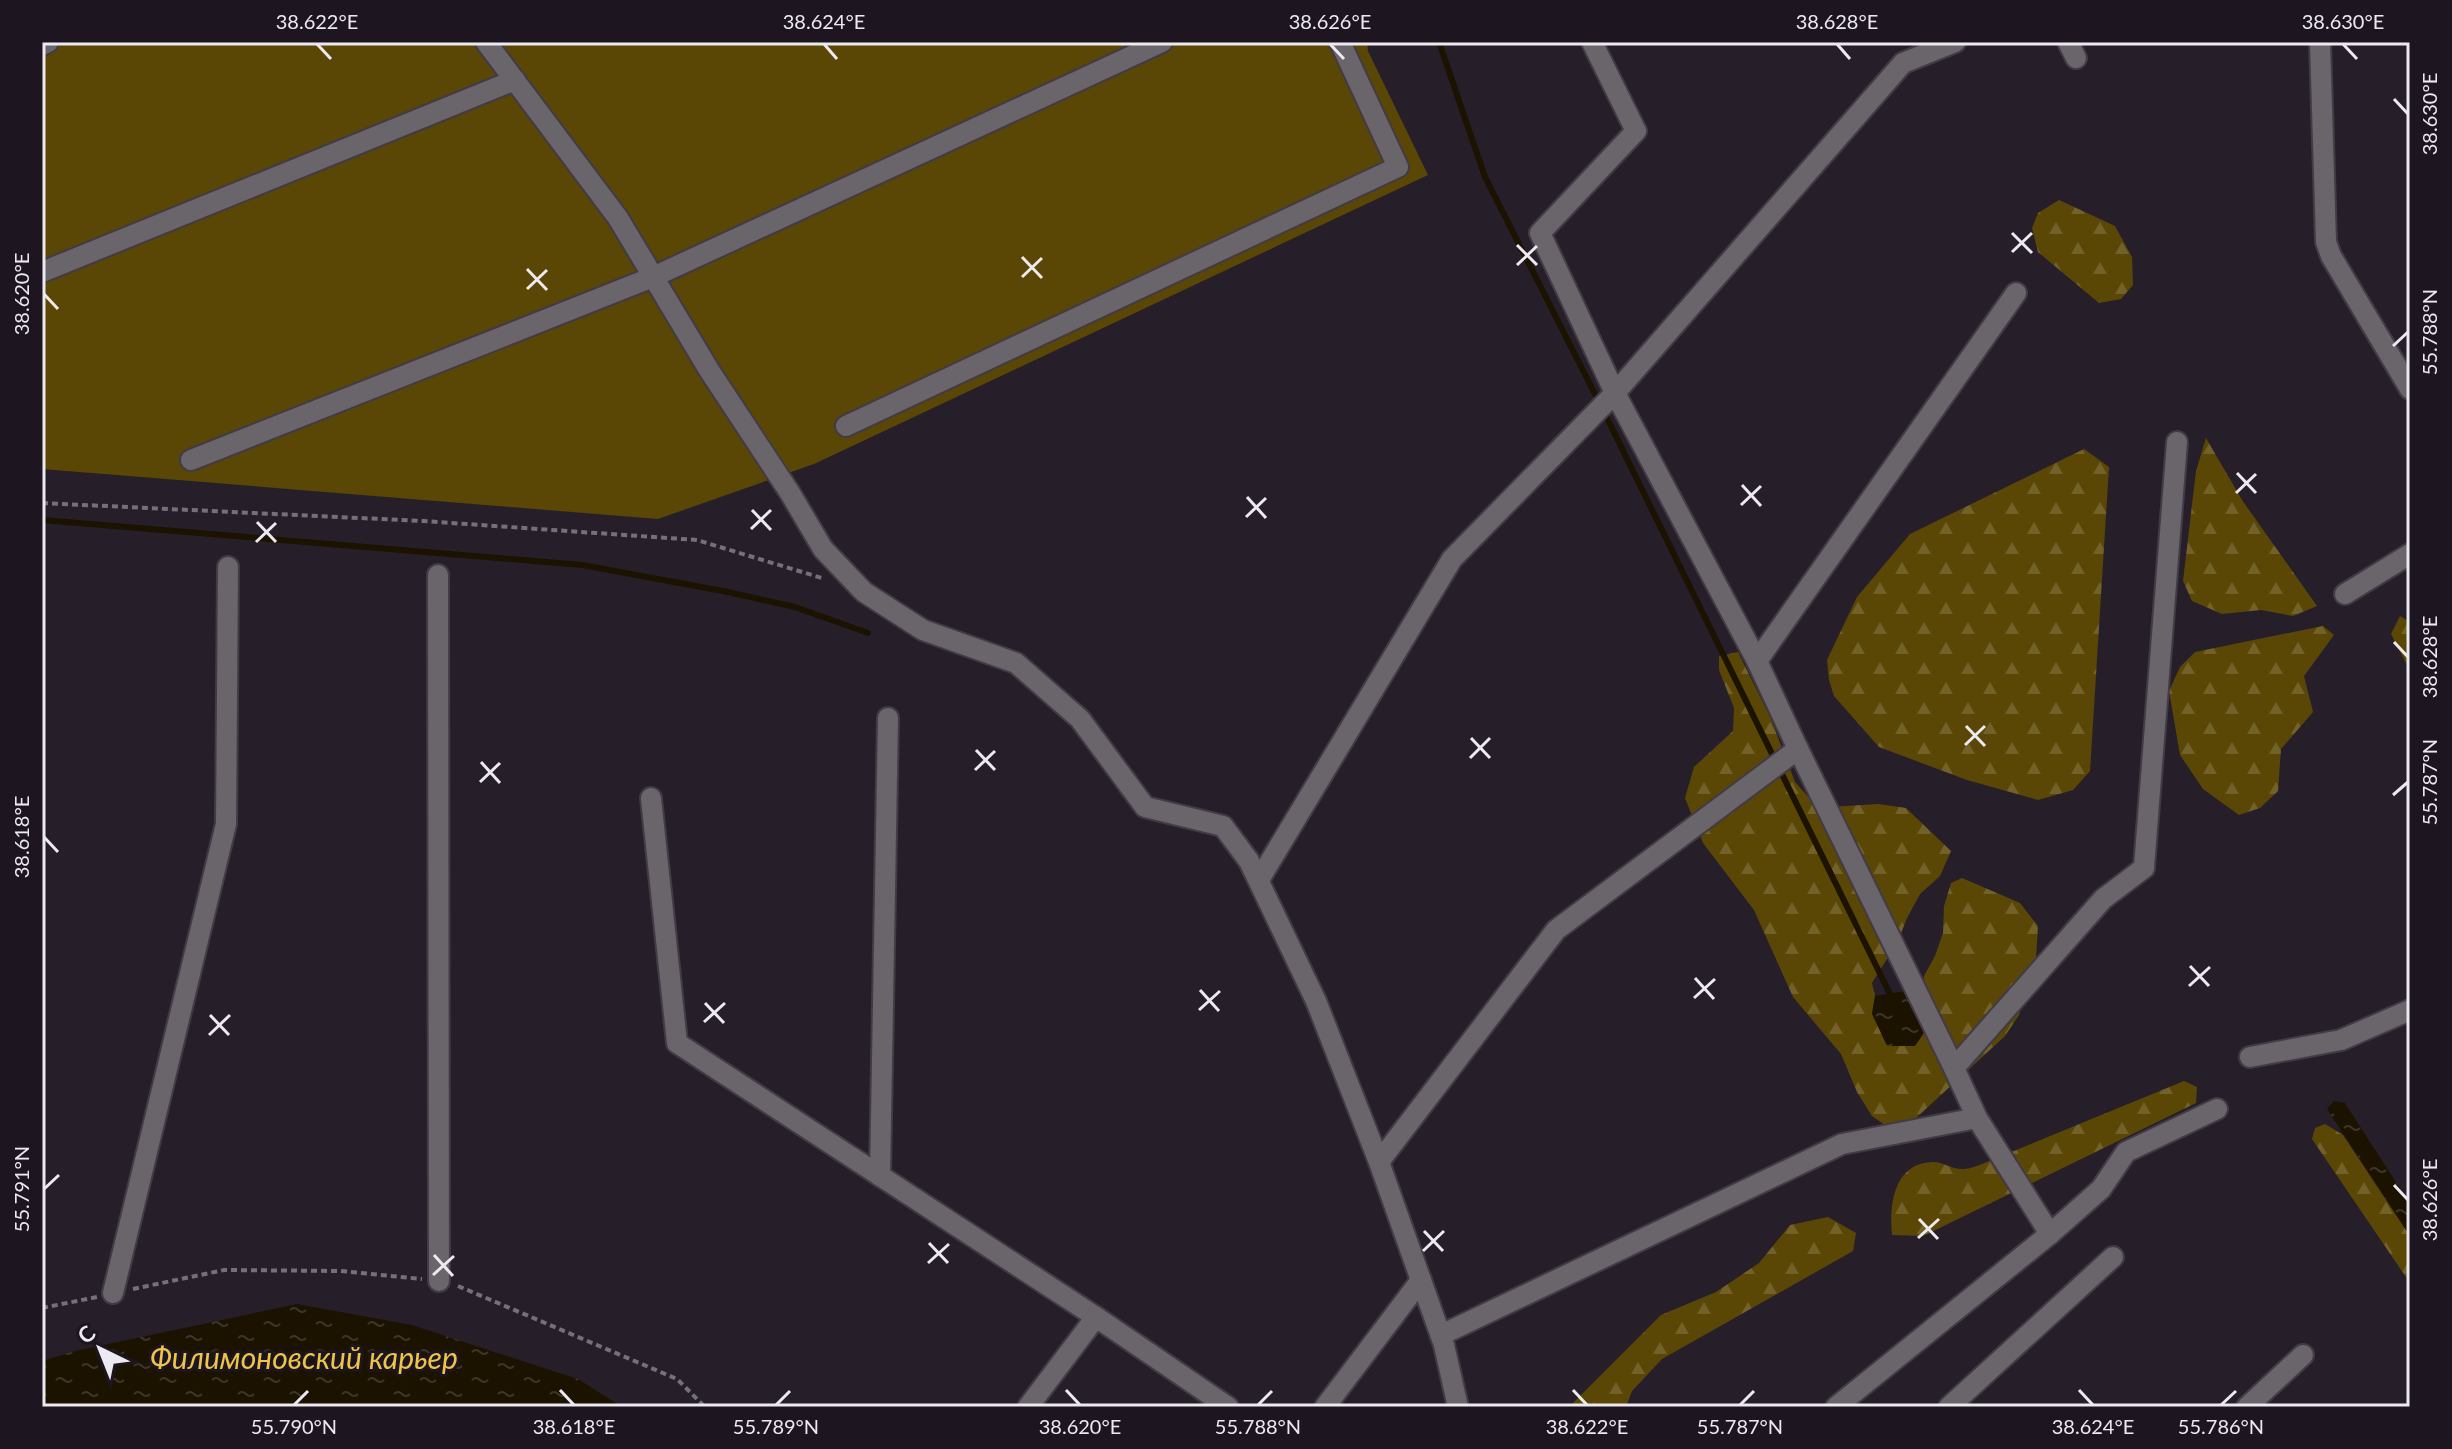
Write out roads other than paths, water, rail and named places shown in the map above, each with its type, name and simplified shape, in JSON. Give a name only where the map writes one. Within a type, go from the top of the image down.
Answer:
[{"type":"street","points":[[42,45],[48,42]]},
{"type":"street","points":[[486,42],[618,218],[709,370],[823,549],[864,592],[923,630],[1016,663],[1080,719],[1145,807],[1223,826],[1249,861],[1316,1001],[1379,1162],[1441,1335],[1458,1407]]},
{"type":"street","points":[[191,460],[653,277],[1162,42]]},
{"type":"street","points":[[846,426],[1398,167],[1340,42]]},
{"type":"street","points":[[1592,42],[1636,131],[1540,233],[1615,393],[1757,661],[1977,1118],[2050,1234]]},
{"type":"street","points":[[1259,880],[1452,559],[1615,393],[1903,63],[1955,42]]},
{"type":"street","points":[[2320,42],[2326,242],[2331,256],[2410,389]]},
{"type":"street","points":[[42,272],[515,80]]},
{"type":"street","points":[[1757,661],[2016,293]]},
{"type":"street","points":[[1954,1068],[2103,899],[2144,868],[2177,442]]},
{"type":"street","points":[[2345,594],[2410,554]]},
{"type":"street","points":[[113,1293],[226,824],[228,567]]},
{"type":"street","points":[[438,575],[439,1281]]},
{"type":"street","points":[[880,1176],[888,718]]},
{"type":"street","points":[[1379,1162],[1556,930],[1798,749]]},
{"type":"street","points":[[651,798],[677,1043],[1228,1407]]},
{"type":"street","points":[[2250,1057],[2341,1040],[2410,1010]]},
{"type":"street","points":[[1836,1407],[2050,1234],[2101,1189],[2126,1152],[2217,1109]]},
{"type":"street","points":[[1441,1335],[1842,1144],[1977,1118]]},
{"type":"street","points":[[1949,1407],[2113,1257]]},
{"type":"street","points":[[1325,1407],[1421,1280]]},
{"type":"street","points":[[1028,1407],[1096,1317]]},
{"type":"street","points":[[2247,1407],[2303,1355]]},
{"type":"water","points":[[1905,991],[1922,1007],[1928,1027],[1915,1046],[1887,1046],[1872,1014],[1875,996]]},
{"type":"water","points":[[2334,1101],[2345,1103],[2410,1204],[2410,1236],[2327,1109]]},
{"type":"water","name":"Филимоновский карьер","points":[[297,1304],[412,1325],[578,1379],[622,1407],[42,1407],[42,1361],[75,1351]]},
{"type":"waterway","points":[[1439,42],[1485,177],[1599,402]]},
{"type":"waterway","points":[[1604,412],[1890,994]]},
{"type":"waterway","points":[[42,520],[582,565],[795,607],[868,633]]}]
